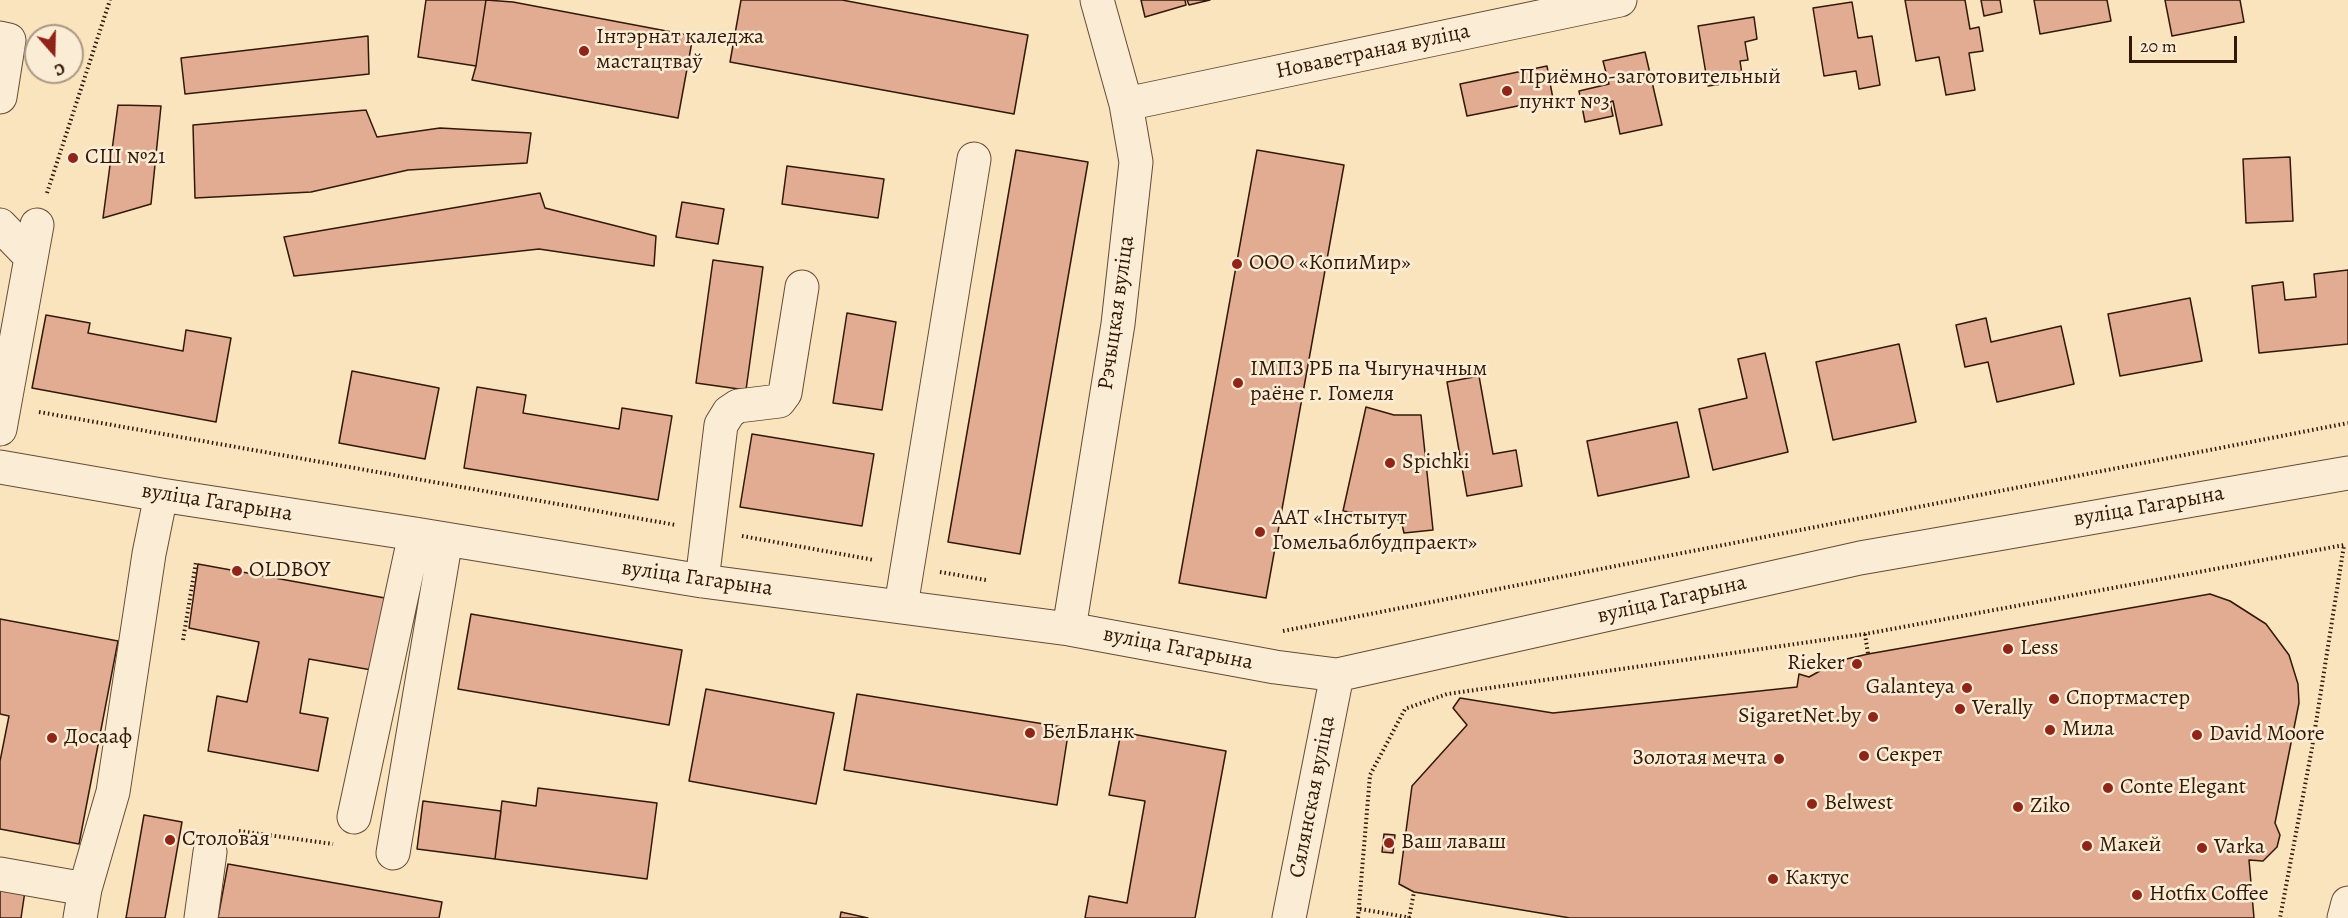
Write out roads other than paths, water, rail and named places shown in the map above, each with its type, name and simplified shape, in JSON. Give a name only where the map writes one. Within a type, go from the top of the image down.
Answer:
[{"type":"street","name":"Рэчыцкая вуліца","points":[[1069,629],[1118,324],[1136,162],[1126,104],[1096,0]]},
{"type":"street","name":"Новаветраная вуліца","points":[[1126,104],[1620,0]]},
{"type":"street","points":[[0,38],[9,40],[0,97]]},
{"type":"street","points":[[901,606],[974,159]]},
{"type":"street","points":[[0,225],[34,241],[2,417]]},
{"type":"street","points":[[702,581],[721,425],[729,412],[738,406],[779,401],[785,393],[802,287]]},
{"type":"street","name":"вуліца Гагарына","points":[[0,467],[161,495],[702,581],[1069,629],[1275,667],[1337,675],[1860,558],[2348,473]]},
{"type":"street","points":[[0,874],[83,903],[113,792],[149,554],[161,495]]},
{"type":"street","points":[[354,817],[430,536]]},
{"type":"street","points":[[393,853],[430,536]]},
{"type":"street","name":"Сялянская вуліца","points":[[1289,918],[1337,675]]},
{"type":"street","points":[[201,918],[210,852]]},
{"type":"street","points":[[2344,918],[2348,903]]},
{"type":"place","name":"Інтэрнат каледжа мастацтваў","points":[[584,51]]},
{"type":"place","name":"Приёмно-заготовительный пункт №3","points":[[1507,91]]},
{"type":"place","name":"СШ №21","points":[[73,158]]},
{"type":"place","name":"ООО «КопиМир»","points":[[1237,264]]},
{"type":"place","name":"ІМПЗ РБ па Чыгуначным раёне г. Гомеля","points":[[1238,383]]},
{"type":"place","name":"Spichki","points":[[1390,463]]},
{"type":"place","name":"ААТ «Інстытут Гомельаблбудпраект»","points":[[1260,532]]},
{"type":"place","name":"OLDBOY","points":[[237,571]]},
{"type":"place","name":"Less","points":[[2008,649]]},
{"type":"place","name":"Rieker","points":[[1857,664]]},
{"type":"place","name":"Galanteya","points":[[1967,688]]},
{"type":"place","name":"Спортмастер","points":[[2054,699]]},
{"type":"place","name":"Verally","points":[[1960,709]]},
{"type":"place","name":"SigaretNet.by","points":[[1873,717]]},
{"type":"place","name":"Мила","points":[[2050,730]]},
{"type":"place","name":"БелБланк","points":[[1030,733]]},
{"type":"place","name":"David Moore","points":[[2197,735]]},
{"type":"place","name":"Досааф","points":[[52,738]]},
{"type":"place","name":"Секрет","points":[[1864,756]]},
{"type":"place","name":"Золотая мечта","points":[[1779,759]]},
{"type":"place","name":"Conte Elegant","points":[[2108,788]]},
{"type":"place","name":"Belwest","points":[[1812,804]]},
{"type":"place","name":"Ziko","points":[[2018,807]]},
{"type":"place","name":"Столовая","points":[[170,840]]},
{"type":"place","name":"Ваш лаваш","points":[[1389,843]]},
{"type":"place","name":"Макей","points":[[2087,846]]},
{"type":"place","name":"Varka","points":[[2202,848]]},
{"type":"place","name":"Кактус","points":[[1773,879]]},
{"type":"place","name":"Hotfix Coffee","points":[[2137,895]]}]
